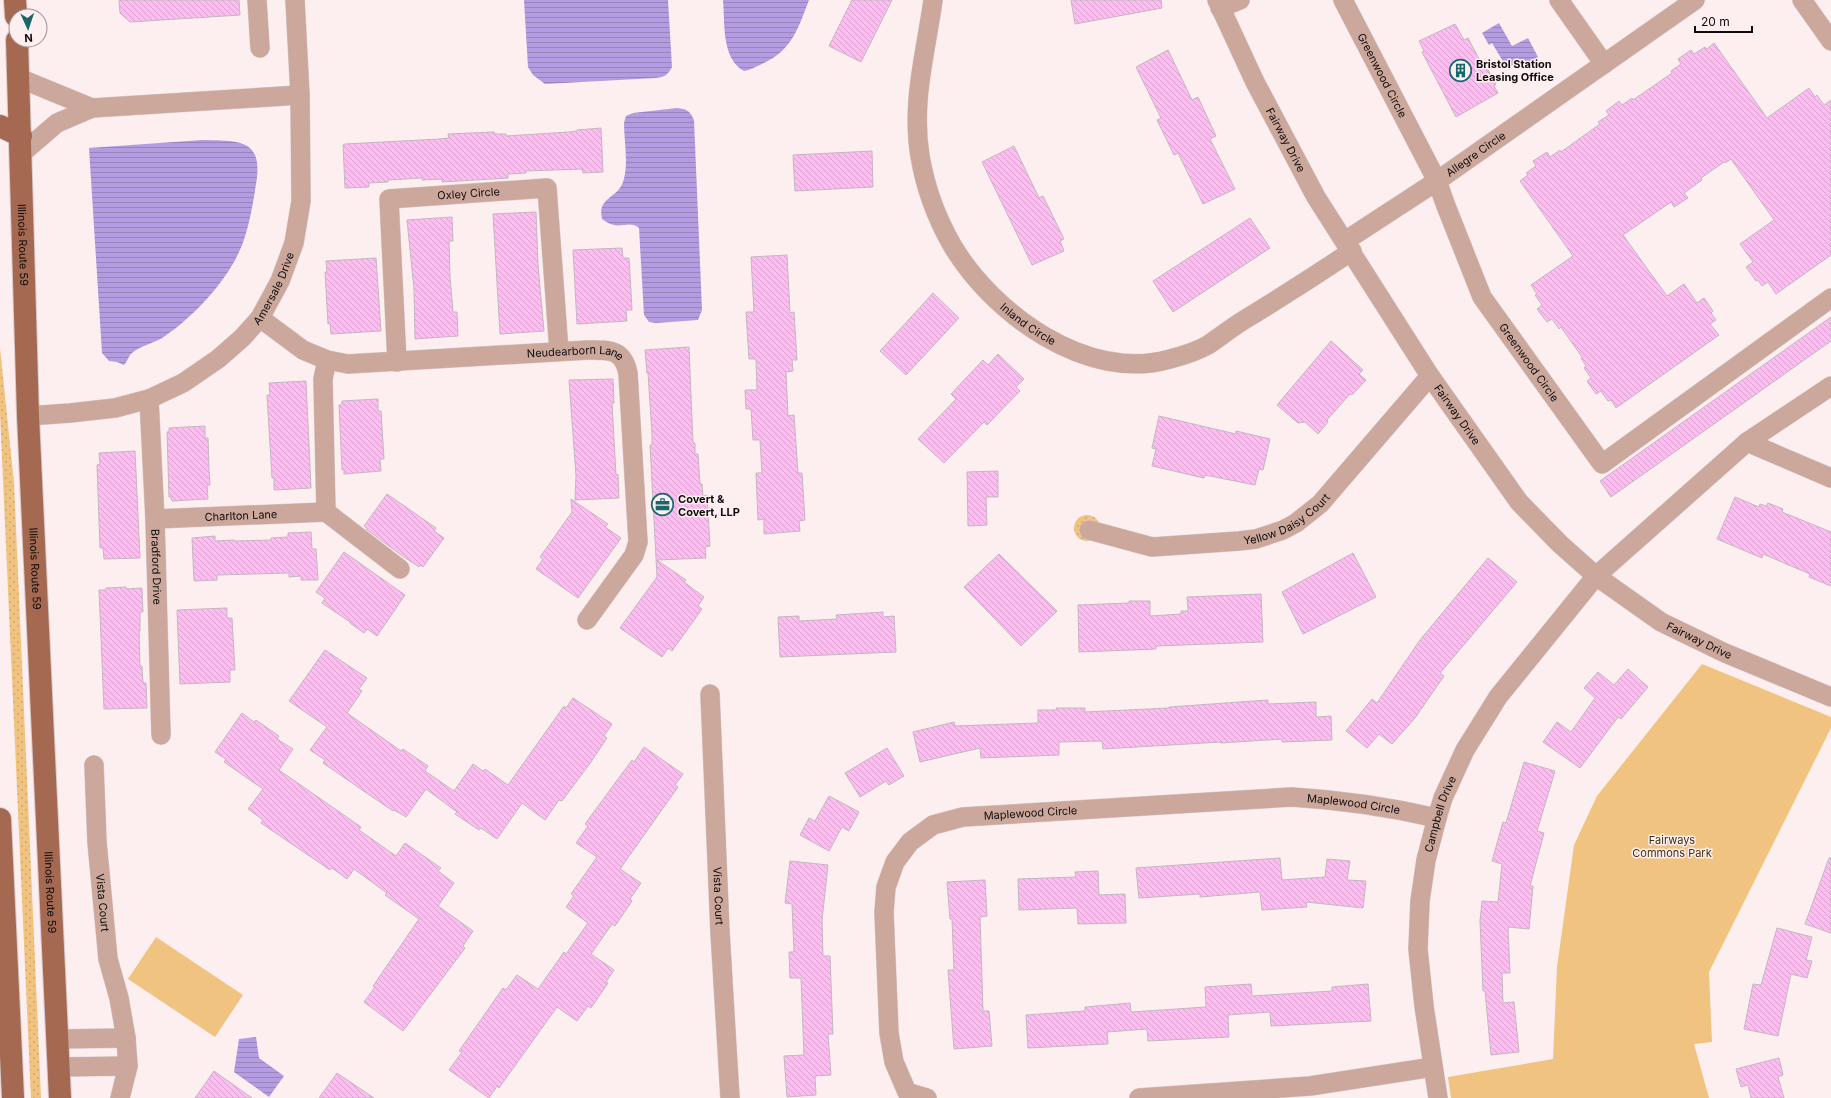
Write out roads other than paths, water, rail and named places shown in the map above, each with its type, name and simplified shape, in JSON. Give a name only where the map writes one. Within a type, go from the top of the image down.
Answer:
[{"type":"main road","name":"Illinois Route 59","points":[[17,48],[28,416],[60,1098]]},
{"type":"main road","points":[[0,126],[21,145]]},
{"type":"main road","points":[[0,819],[13,1098]]},
{"type":"street","points":[[257,0],[260,48]]},
{"type":"street","name":"Amersale Drive","points":[[28,416],[77,413],[115,408],[149,400],[183,383],[218,359],[242,338],[260,318],[280,281],[294,243],[301,201],[300,96],[294,0]]},
{"type":"street","name":"Inland Circle","points":[[934,0],[916,104],[920,155],[927,188],[940,224],[952,246],[975,277],[1018,318],[1053,341],[1098,360],[1120,364],[1143,364],[1169,359],[1206,346],[1348,246]]},
{"type":"street","points":[[1218,4],[1240,0]]},
{"type":"street","name":"Greenwood Circle","points":[[1343,0],[1437,181],[1482,297],[1602,464],[1831,298]]},
{"type":"street","points":[[1559,0],[1604,64]]},
{"type":"street","name":"Allegre Circle","points":[[1348,246],[1437,181],[1695,0]]},
{"type":"street","points":[[1802,0],[1831,41]]},
{"type":"street","name":"Fairway Drive","points":[[1218,4],[1255,82],[1316,197],[1430,376],[1519,502],[1560,544],[1596,576],[1661,622],[1725,654],[1831,697]]},
{"type":"street","points":[[19,78],[92,108]]},
{"type":"street","points":[[21,145],[57,123],[92,108],[300,96]]},
{"type":"street","name":"Oxley Circle","points":[[397,362],[389,199],[516,190],[547,188],[558,351]]},
{"type":"street","name":"Neudearborn Lane","points":[[260,318],[304,350],[327,360],[348,364],[594,350],[613,351],[622,357],[626,363],[628,373],[638,542],[634,555],[587,620]]},
{"type":"street","points":[[327,360],[323,379],[326,512],[400,569]]},
{"type":"street","name":"Yellow Daisy Court","points":[[1089,530],[1152,547],[1256,539],[1283,530],[1296,523],[1320,504],[1430,376]]},
{"type":"street","name":"Campbell Drive","points":[[1438,1098],[1424,1006],[1418,949],[1422,888],[1426,860],[1443,798],[1465,750],[1498,697],[1596,576],[1747,442],[1831,386]]},
{"type":"street","name":"Bradford Drive","points":[[149,400],[155,519],[161,735]]},
{"type":"street","points":[[1747,442],[1831,478]]},
{"type":"street","name":"Charlton Lane","points":[[155,519],[326,512]]},
{"type":"street","name":"Vista Court","points":[[710,694],[720,932],[730,1098]]},
{"type":"street","name":"Vista Court","points":[[94,765],[97,842],[108,959],[120,998],[126,1038],[128,1066],[120,1098]]},
{"type":"street","name":"Maplewood Circle","points":[[927,1098],[907,1092],[894,1062],[889,1033],[884,912],[886,887],[895,862],[910,842],[933,825],[962,817],[1292,797],[1336,799],[1393,808],[1437,818]]},
{"type":"street","points":[[58,1039],[126,1038]]},
{"type":"street","points":[[59,1067],[128,1066]]},
{"type":"street","points":[[1138,1098],[1310,1086],[1433,1067]]},
{"type":"place","name":"Bristol Station Leasing Office","points":[[1460,70]]},
{"type":"place","name":"Covert & Covert, LLP","points":[[663,505]]},
{"type":"park label","name":"Fairways Commons Park","points":[[1672,846]]}]
